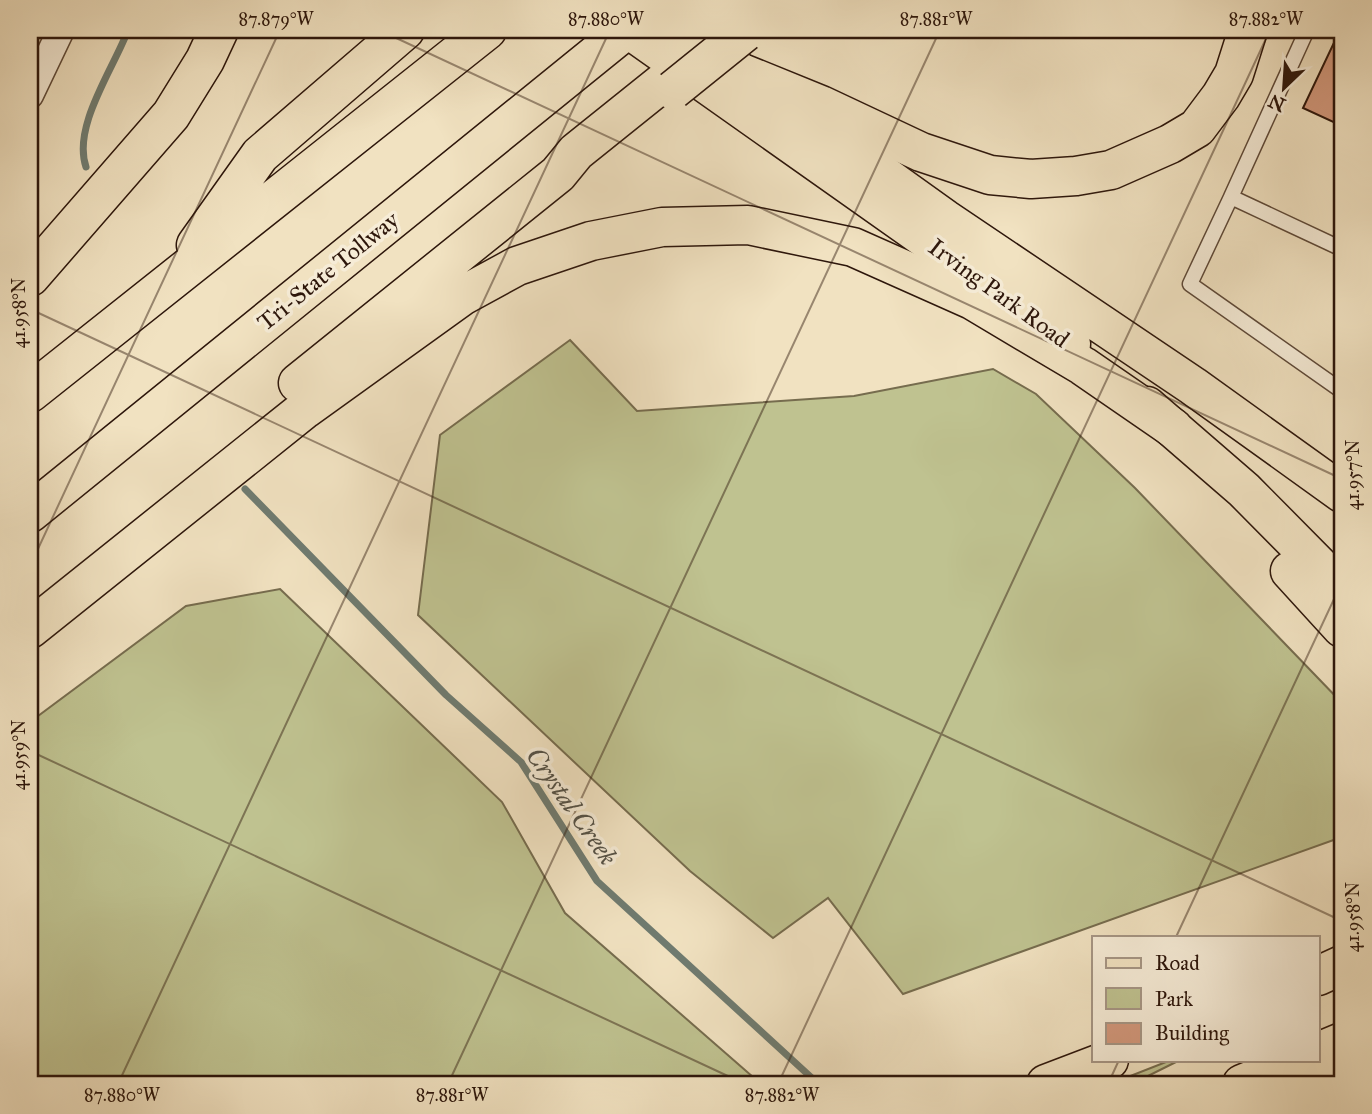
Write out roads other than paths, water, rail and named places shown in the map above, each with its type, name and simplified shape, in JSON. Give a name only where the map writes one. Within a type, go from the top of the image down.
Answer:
[{"type":"main road","points":[[30,277],[171,115],[205,60],[219,30]]},
{"type":"main road","points":[[168,284],[260,155],[405,30]]},
{"type":"main road","points":[[30,393],[487,30]]},
{"type":"main road","name":"Irving Park Road","points":[[681,30],[944,219],[1194,386],[1342,493]]},
{"type":"main road","points":[[742,73],[821,105],[921,152],[990,175],[1031,179],[1076,176],[1111,170],[1170,144],[1197,128],[1234,74],[1248,30]]},
{"type":"main road","points":[[30,605],[296,385],[558,174],[576,152],[740,31]]},
{"type":"main road","name":"Irving Park Road","points":[[621,35],[1046,324],[1244,490],[1342,589]]},
{"type":"main road","name":"Tri-State Tollway","points":[[30,513],[621,35]]},
{"type":"main road","points":[[30,629],[305,409],[462,296],[517,266],[579,245],[662,227],[748,225],[853,247],[972,300],[1083,366],[1173,428]]},
{"type":"main road","points":[[1244,490],[1290,571],[1342,628]]},
{"type":"main road","points":[[1320,975],[1342,965]]},
{"type":"main road","points":[[1320,1051],[1342,1042]]},
{"type":"main road","points":[[1046,1084],[1104,1062]]},
{"type":"main road","points":[[1242,1084],[1295,1062]]},
{"type":"main road","points":[[1327,1084],[1342,1078]]},
{"type":"street","points":[[30,95],[61,30]]},
{"type":"lane","points":[[1307,30],[1190,284],[1342,391]]},
{"type":"lane","points":[[1231,197],[1342,249]]},
{"type":"waterway","name":"Crystal Creek","points":[[86,167],[83,151],[89,116],[128,30]]},
{"type":"waterway","name":"Crystal Creek","points":[[245,489],[446,695],[521,762],[597,881],[813,1079]]}]
